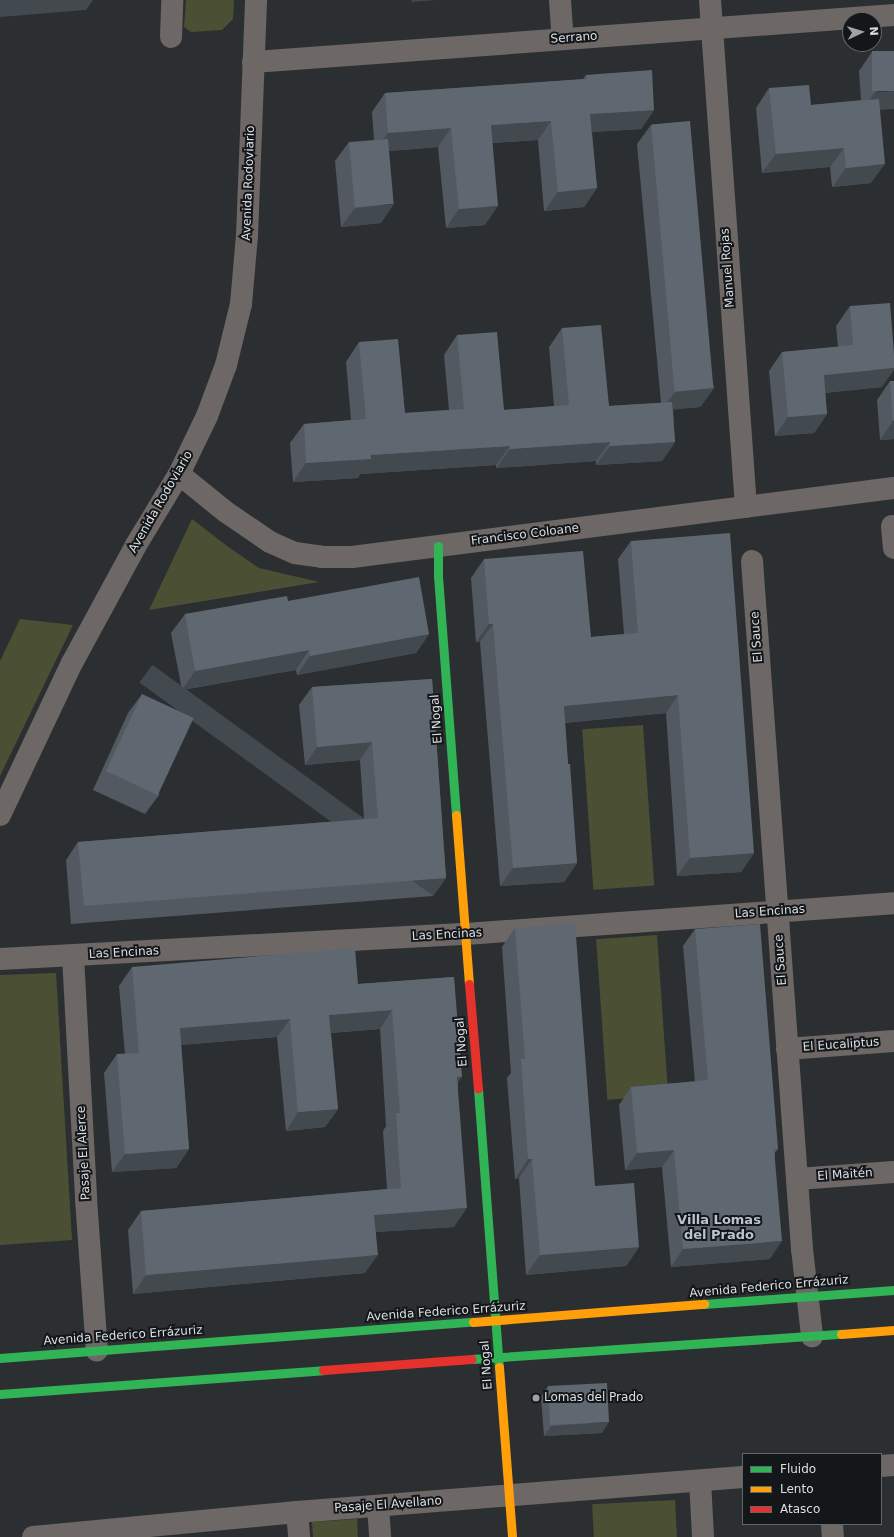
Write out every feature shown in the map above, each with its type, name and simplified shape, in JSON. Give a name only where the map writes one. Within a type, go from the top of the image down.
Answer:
[{"type":"street","points":[[170,37],[172,0]]},
{"type":"street","name":"Avenida Rodoviario","points":[[0,814],[72,663],[136,545],[179,474],[210,409],[226,365],[241,304],[247,236],[256,0]]},
{"type":"street","points":[[560,0],[563,39]]},
{"type":"street","name":"Manuel Rojas","points":[[710,0],[746,507]]},
{"type":"street","name":"Serrano","points":[[253,62],[712,29],[842,10],[894,15]]},
{"type":"street","name":"Francisco Coloane","points":[[179,474],[226,512],[270,542],[295,553],[322,557],[352,557],[894,488]]},
{"type":"street","points":[[892,526],[894,548]]},
{"type":"street","name":"El Nogal","points":[[438,546],[438,576],[512,1537]]},
{"type":"street","name":"El Sauce","points":[[752,561],[802,1249],[812,1336]]},
{"type":"street","name":"Las Encinas","points":[[0,959],[466,934],[894,903]]},
{"type":"street","name":"Pasaje El Alerce","points":[[73,956],[86,1199],[97,1351]]},
{"type":"street","name":"El Eucaliptus","points":[[787,1049],[894,1041]]},
{"type":"street","name":"El Maitén","points":[[797,1179],[894,1172]]},
{"type":"street","name":"Avenida Federico Errázuriz","points":[[0,1358],[894,1290]]},
{"type":"street","points":[[0,1394],[498,1357],[894,1330]]},
{"type":"street","points":[[882,1466],[894,1465]]},
{"type":"street","name":"Pasaje El Avellano","points":[[39,1537],[171,1531],[297,1512],[742,1477]]},
{"type":"street","points":[[700,1481],[702,1537]]},
{"type":"street","points":[[378,1506],[380,1537]]},
{"type":"street","points":[[297,1512],[299,1537]]},
{"type":"street","points":[[832,1525],[833,1537]]},
{"type":"green space","points":[[186,0],[234,0],[233,19],[222,30],[191,32],[184,27]]},
{"type":"green space","points":[[192,519],[259,568],[319,582],[149,610]]},
{"type":"green space","points":[[20,619],[73,625],[0,776],[0,661]]},
{"type":"green space","points":[[643,725],[654,886],[593,890],[582,729]]},
{"type":"green space","points":[[657,935],[668,1096],[607,1100],[596,939]]},
{"type":"green space","points":[[56,973],[72,1240],[0,1245],[0,975]]},
{"type":"green space","points":[[675,1500],[677,1537],[594,1537],[592,1504]]},
{"type":"green space","points":[[357,1519],[358,1537],[313,1537],[312,1522]]},
{"type":"building","points":[[894,51],[894,91],[872,91],[872,52]]},
{"type":"building","points":[[652,70],[654,110],[590,114],[597,188],[558,192],[551,121],[491,125],[498,206],[459,209],[451,128],[388,133],[385,93],[587,79],[586,75]]},
{"type":"building","points":[[809,85],[811,105],[879,99],[885,164],[846,168],[844,148],[776,154],[769,88]]},
{"type":"building","points":[[690,121],[713,388],[675,391],[651,124]]},
{"type":"building","points":[[388,139],[394,204],[355,207],[349,142]]},
{"type":"building","points":[[890,303],[894,368],[824,375],[827,414],[788,417],[782,352],[853,345],[850,306]]},
{"type":"building","points":[[601,325],[609,406],[672,402],[675,442],[610,446],[610,442],[510,449],[510,446],[371,455],[371,459],[306,463],[304,424],[366,419],[359,342],[398,339],[405,413],[464,409],[457,335],[497,332],[504,410],[569,405],[562,328]]},
{"type":"building","points":[[890,381],[894,381],[893,421]]},
{"type":"building","points":[[730,533],[754,853],[690,858],[678,695],[564,706],[577,863],[513,868],[493,624],[489,624],[484,559],[583,551],[591,637],[638,633],[631,541]]},
{"type":"building","points":[[419,577],[429,634],[310,656],[309,650],[195,671],[185,614],[287,596],[288,601]]},
{"type":"building","points":[[432,679],[446,878],[84,906],[78,842],[378,818],[372,742],[317,747],[312,687]]},
{"type":"building","points":[[142,694],[194,718],[158,795],[106,771]]},
{"type":"building","points":[[575,923],[595,1186],[634,1183],[639,1247],[540,1255],[532,1159],[528,1159],[521,1059],[525,1059],[515,928]]},
{"type":"building","points":[[760,924],[778,1149],[774,1149],[782,1241],[683,1249],[674,1150],[637,1153],[631,1087],[708,1080],[695,929]]},
{"type":"building","points":[[355,948],[358,984],[454,977],[462,1077],[457,1077],[467,1208],[374,1215],[378,1255],[146,1275],[141,1211],[401,1188],[396,1113],[400,1113],[392,1010],[329,1015],[338,1109],[298,1112],[290,1019],[180,1028],[189,1149],[125,1154],[117,1054],[139,1053],[132,967]]},
{"type":"building","points":[[607,1383],[609,1422],[550,1425],[548,1386]]},
{"type":"traffic: fast","points":[[438,546],[438,576],[456,815]]},
{"type":"traffic: fast","points":[[478,1089],[499,1367]]},
{"type":"traffic: fast","points":[[704,1304],[894,1290]]},
{"type":"traffic: fast","points":[[0,1358],[473,1322]]},
{"type":"traffic: fast","points":[[472,1359],[841,1334]]},
{"type":"traffic: fast","points":[[0,1394],[323,1370]]},
{"type":"traffic: slow","points":[[456,815],[469,984]]},
{"type":"traffic: slow","points":[[473,1322],[704,1304]]},
{"type":"traffic: slow","points":[[841,1334],[894,1330]]},
{"type":"traffic: slow","points":[[499,1367],[512,1537]]},
{"type":"traffic: jam","points":[[469,984],[478,1089]]},
{"type":"traffic: jam","points":[[323,1370],[472,1359]]},
{"type":"place","name":"Lomas del Prado","points":[[536,1398]]},
{"type":"district","name":"Villa Lomas del Prado","points":[[719,1228]]}]
